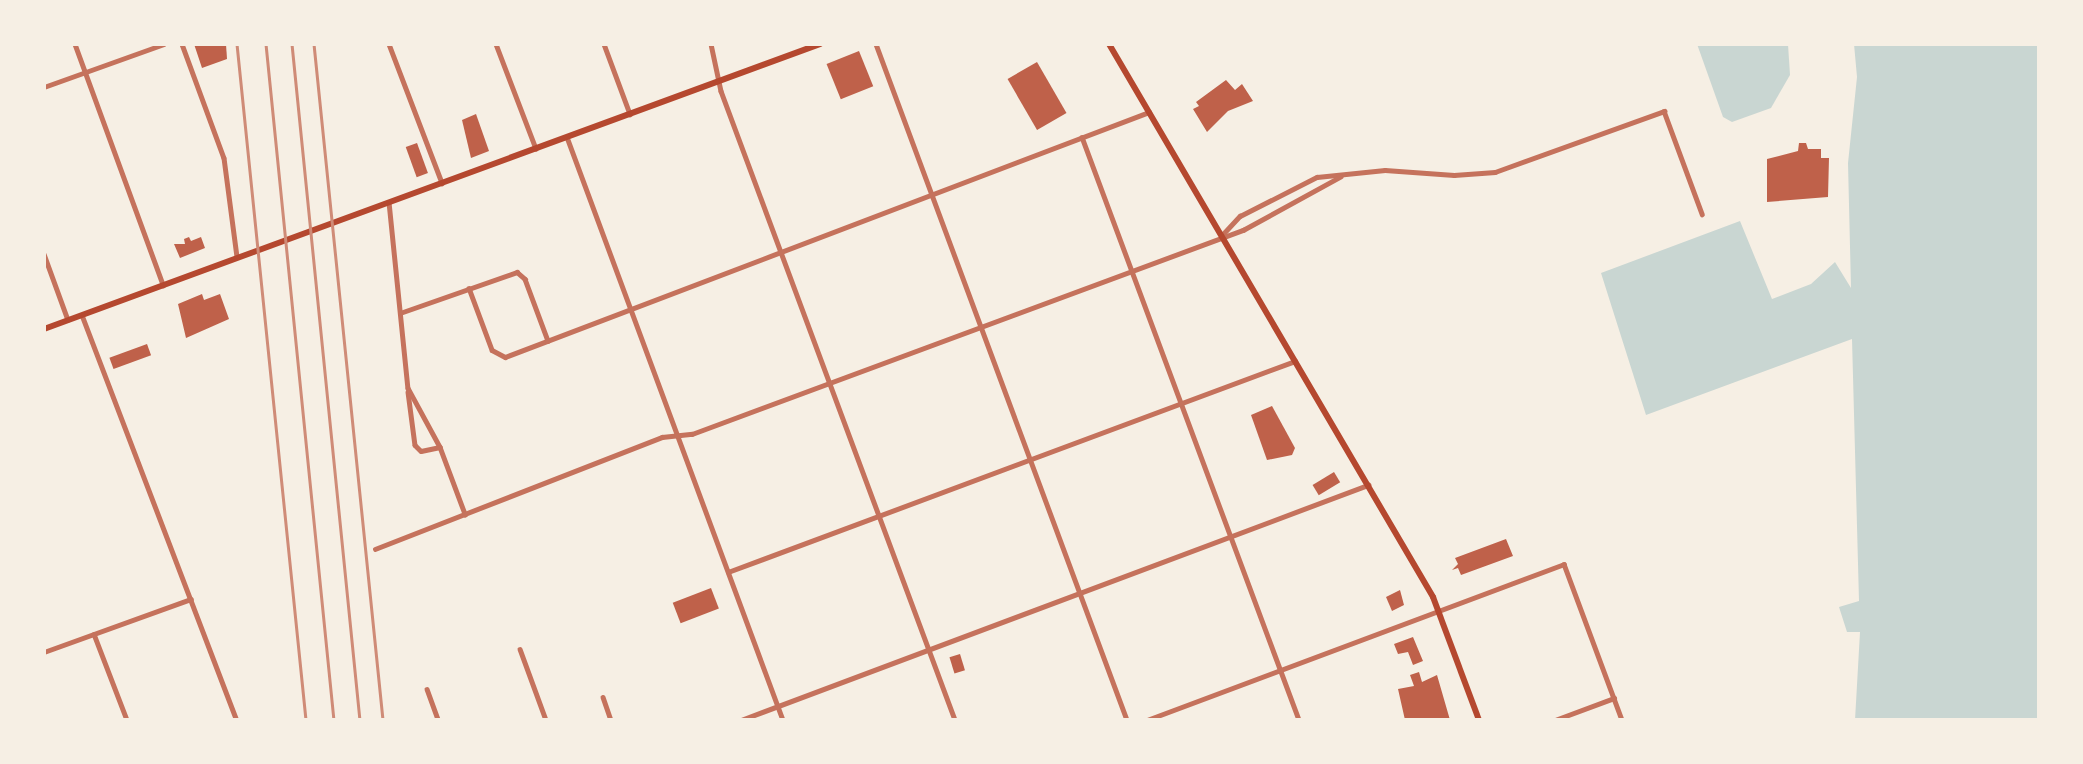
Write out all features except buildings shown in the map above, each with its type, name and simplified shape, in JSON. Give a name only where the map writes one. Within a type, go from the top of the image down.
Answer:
[{"type":"main road","points":[[44,329],[818,44]]},
{"type":"main road","points":[[1110,44],[1368,485],[1438,611],[1479,720]]},
{"type":"street","points":[[75,44],[163,285]]},
{"type":"street","points":[[44,88],[164,44]]},
{"type":"street","points":[[182,44],[224,158],[237,257]]},
{"type":"street","points":[[389,44],[442,183]]},
{"type":"street","points":[[496,44],[536,149]]},
{"type":"street","points":[[604,44],[630,114]]},
{"type":"street","points":[[711,44],[720,80],[780,249],[955,720]]},
{"type":"street","points":[[876,44],[1127,720]]},
{"type":"street","points":[[1222,235],[1240,216],[1299,184],[1327,174],[1340,177],[1385,170],[1454,175],[1495,172],[1664,111],[1702,214]]},
{"type":"street","points":[[469,288],[496,355],[505,357],[780,249],[1149,112]]},
{"type":"street","points":[[567,137],[783,720]]},
{"type":"street","points":[[1082,137],[1299,720]]},
{"type":"street","points":[[375,548],[662,437],[692,434],[1222,235],[1243,230],[1298,199],[1331,187],[1340,177]]},
{"type":"street","points":[[389,202],[415,445],[421,451],[440,447]]},
{"type":"street","points":[[44,254],[68,320]]},
{"type":"street","points":[[400,313],[512,272],[521,274],[548,341]]},
{"type":"street","points":[[82,314],[237,720]]},
{"type":"street","points":[[728,572],[1295,361]]},
{"type":"street","points":[[408,388],[440,447],[465,514]]},
{"type":"street","points":[[741,720],[1368,485]]},
{"type":"street","points":[[1147,720],[1564,564],[1622,720]]},
{"type":"street","points":[[44,652],[191,599]]},
{"type":"street","points":[[94,634],[127,720]]},
{"type":"street","points":[[520,649],[546,720]]},
{"type":"street","points":[[427,689],[438,720]]},
{"type":"street","points":[[603,696],[611,720]]},
{"type":"street","points":[[1555,720],[1614,698]]},
{"type":"shaded area","points":[[1697,44],[1788,44],[1790,75],[1771,108],[1732,122],[1723,117]]},
{"type":"shaded area","points":[[1854,44],[2039,44],[2039,720],[1855,720],[1860,632],[1847,632],[1839,607],[1859,601],[1852,339],[1646,415],[1601,273],[1740,221],[1772,299],[1811,284],[1835,262],[1851,288],[1848,163],[1857,77]]},
{"type":"railway","points":[[237,44],[306,720]]},
{"type":"railway","points":[[266,44],[334,720]]},
{"type":"railway","points":[[292,44],[360,720]]},
{"type":"railway","points":[[314,44],[383,720]]}]
